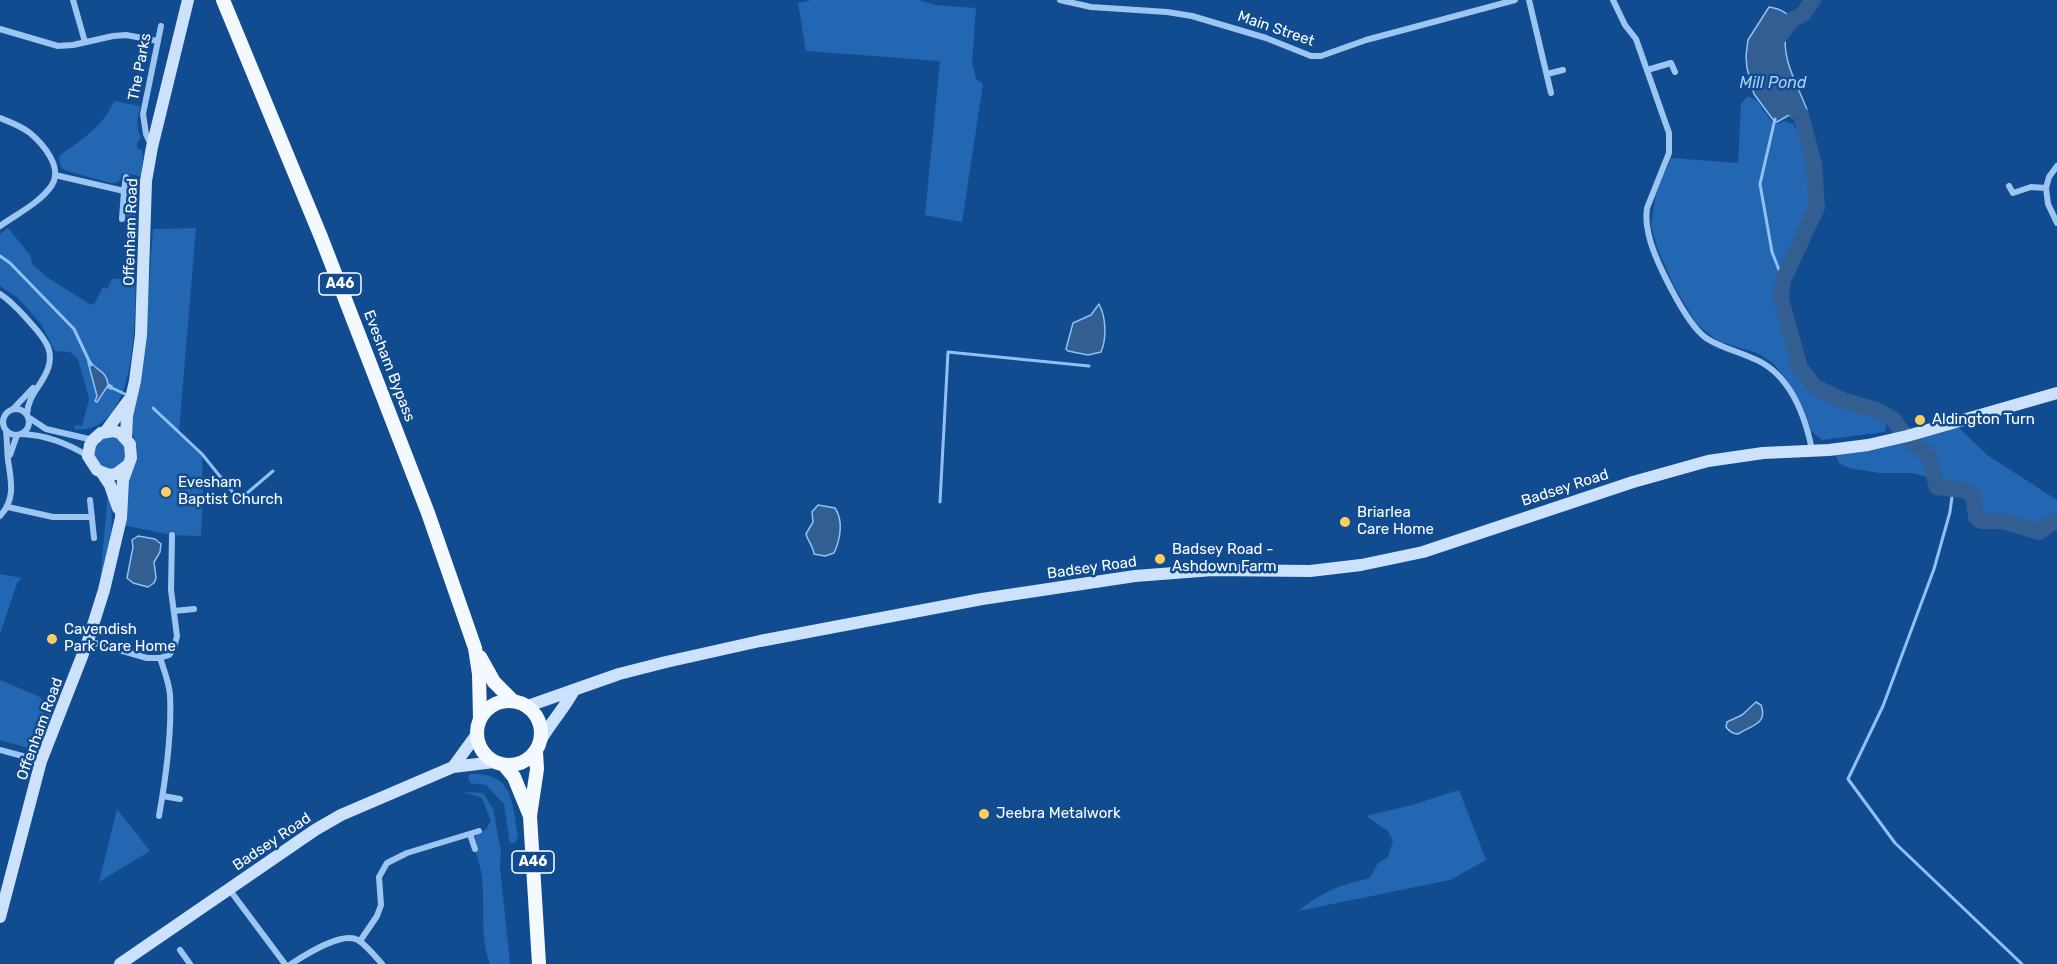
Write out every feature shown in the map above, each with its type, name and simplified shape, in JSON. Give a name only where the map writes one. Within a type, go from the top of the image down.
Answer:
[{"type":"highway","name":"Evesham Bypass","points":[[223,0],[344,295],[427,510],[475,648],[479,674],[480,718]]},
{"type":"highway","name":"Evesham Bypass","points":[[475,648],[495,682],[512,700]]},
{"type":"highway","points":[[512,700],[528,706],[539,720],[542,738],[536,752],[522,763],[499,763],[485,754],[479,745],[477,734],[480,718],[494,704],[512,700]]},
{"type":"highway","name":"A46","points":[[536,752],[537,769],[530,816],[538,964]]},
{"type":"highway","name":"A46","points":[[499,763],[514,777],[530,816]]},
{"type":"main road","name":"Offenham Road","points":[[126,438],[126,423],[141,335],[144,202],[152,147],[188,0]]},
{"type":"main road","name":"Badsey Road","points":[[528,706],[619,674],[734,646],[982,599],[1135,576],[1213,570],[1310,571],[1361,566],[1423,552],[1633,482],[1708,461],[1762,453],[1868,446],[2057,393]]},
{"type":"main road","name":"Offenham Road","points":[[106,431],[131,397]]},
{"type":"main road","points":[[106,431],[113,431],[126,438],[132,451],[128,465],[116,474],[102,473],[93,466],[88,456],[93,440],[106,431]]},
{"type":"main road","name":"Offenham Road","points":[[0,917],[41,761],[88,641],[104,590],[120,518],[123,480],[128,465]]},
{"type":"main road","name":"Offenham Road","points":[[102,473],[110,485],[120,518]]},
{"type":"main road","points":[[542,738],[555,715],[569,700],[574,690]]},
{"type":"main road","points":[[453,767],[477,734]]},
{"type":"main road","name":"Badsey Road","points":[[120,964],[315,830],[341,815],[453,767],[499,763]]},
{"type":"street","points":[[73,0],[85,42]]},
{"type":"street","name":"Main Street","points":[[1060,0],[1091,7],[1192,16],[1266,38],[1311,56],[1321,56],[1366,40],[1515,0]]},
{"type":"street","points":[[1528,0],[1551,93]]},
{"type":"street","points":[[1614,0],[1625,25],[1636,39],[1663,115],[1670,142],[1670,153],[1647,208],[1646,217],[1648,233],[1660,265],[1689,320],[1704,337],[1727,350],[1753,358],[1775,371],[1789,389],[1800,410],[1812,451]]},
{"type":"street","name":"The Parks","points":[[152,147],[146,134],[143,114],[161,26]]},
{"type":"street","points":[[0,29],[58,46],[126,35],[158,41]]},
{"type":"street","points":[[1647,70],[1671,63],[1675,72]]},
{"type":"street","points":[[1546,74],[1563,70]]},
{"type":"street","points":[[0,118],[29,132],[37,140],[53,161],[55,175],[51,187],[44,194],[0,226]]},
{"type":"street","points":[[2057,166],[2049,177],[2046,188],[2048,204],[2057,223]]},
{"type":"street","points":[[55,175],[124,190]]},
{"type":"street","points":[[122,219],[126,177]]},
{"type":"street","points":[[2009,186],[2013,193],[2031,187],[2046,188]]},
{"type":"street","points":[[0,294],[14,303],[38,329],[47,344],[49,361],[48,369],[33,392],[27,416],[29,425],[19,434],[8,461]]},
{"type":"street","points":[[0,516],[8,507],[13,483],[3,424],[4,416],[40,382]]},
{"type":"street","points":[[0,409],[21,410],[46,429],[93,440]]},
{"type":"street","points":[[3,424],[19,434],[40,435],[71,446],[88,456]]},
{"type":"street","points":[[90,500],[94,538]]},
{"type":"street","points":[[8,507],[53,517],[92,518]]},
{"type":"street","points":[[88,641],[130,654],[160,658],[169,654],[176,643],[177,636],[170,571],[172,535]]},
{"type":"street","points":[[174,611],[194,609]]},
{"type":"street","points":[[159,816],[166,777],[170,695],[160,658]]},
{"type":"street","points":[[0,750],[41,761]]},
{"type":"street","points":[[163,796],[180,799]]},
{"type":"street","points":[[360,941],[379,911],[381,905],[379,877],[387,863],[407,853],[479,831]]},
{"type":"street","points":[[470,834],[475,849]]},
{"type":"street","points":[[230,889],[285,964]]},
{"type":"street","points":[[291,964],[328,943],[343,938],[354,938],[360,941],[382,964]]},
{"type":"street","points":[[180,950],[190,964]]},
{"type":"shaded area","points":[[811,0],[919,0],[934,5],[976,8],[972,63],[976,79],[983,84],[962,222],[925,215],[940,61],[806,51],[798,3]]},
{"type":"shaded area","points":[[1748,96],[1757,101],[1772,122],[1778,124],[1785,121],[1793,124],[1800,136],[1807,164],[1810,205],[1800,227],[1796,251],[1783,280],[1781,299],[1800,368],[1815,387],[1842,400],[1876,410],[1887,427],[1884,432],[1822,440],[1811,431],[1800,403],[1787,380],[1773,363],[1757,353],[1718,341],[1696,323],[1673,284],[1658,250],[1651,225],[1656,194],[1671,158],[1738,163],[1741,104]]},
{"type":"shaded area","points":[[114,101],[140,106],[138,125],[141,137],[137,148],[142,150],[143,155],[141,176],[122,173],[120,180],[111,183],[64,170],[61,167],[59,156],[98,125]]},
{"type":"shaded area","points":[[130,180],[139,182],[135,229],[135,319],[126,384],[115,409],[98,425],[74,429],[75,425],[82,426],[89,399],[78,359],[70,352],[55,351],[41,324],[18,298],[0,286],[0,234],[8,228],[30,255],[33,265],[47,277],[91,305],[95,303],[103,287],[107,289],[112,279],[131,278],[132,264],[127,260],[127,210]]},
{"type":"shaded area","points":[[196,228],[179,431],[202,454],[201,536],[172,535],[123,525],[129,474],[137,458],[137,446],[130,427],[146,330],[153,229]]},
{"type":"shaded area","points":[[1958,427],[1987,455],[2057,500],[2057,520],[2039,532],[2002,521],[1981,521],[1976,517],[1973,495],[1963,490],[1937,487],[1934,479],[1912,473],[1880,473],[1849,468],[1839,463],[1835,454]]},
{"type":"shaded area","points":[[110,437],[122,441],[126,453],[122,465],[110,469],[98,465],[94,453],[98,441]]},
{"type":"shaded area","points":[[108,491],[112,527],[100,584]]},
{"type":"shaded area","points":[[0,574],[22,578],[17,583],[0,634]]},
{"type":"shaded area","points":[[0,680],[38,696],[54,709],[41,739],[28,748],[0,740]]},
{"type":"shaded area","points":[[470,774],[495,778],[503,784],[512,801],[518,836],[515,843],[510,843],[504,804],[486,785],[470,783],[468,777]]},
{"type":"shaded area","points":[[1459,790],[1486,860],[1450,880],[1298,911],[1332,890],[1370,878],[1378,863],[1388,857],[1393,841],[1388,831],[1366,816]]},
{"type":"shaded area","points":[[463,792],[483,793],[493,809],[501,852],[500,867],[510,964],[490,964],[486,950],[482,879],[475,851],[478,849],[475,836],[486,829],[491,821],[482,798]]},
{"type":"shaded area","points":[[117,809],[150,851],[99,882]]},
{"type":"water","name":"Mill Pond","points":[[1769,7],[1785,13],[1793,22],[1794,27],[1786,32],[1786,52],[1791,72],[1807,110],[1795,119],[1789,115],[1777,122],[1754,94],[1746,56],[1748,40]]},
{"type":"water","points":[[1099,304],[1105,328],[1101,352],[1088,355],[1068,351],[1066,349],[1073,323],[1091,315]]},
{"type":"water","points":[[90,361],[103,373],[108,384],[112,386],[111,389],[107,387],[97,402],[88,362]]},
{"type":"water","points":[[818,505],[835,508],[839,519],[840,530],[836,548],[834,553],[825,556],[814,554],[806,534],[813,522],[812,512]]},
{"type":"water","points":[[138,536],[155,539],[161,544],[160,552],[154,562],[156,578],[154,583],[148,587],[133,583],[127,578],[133,547],[132,540]]},
{"type":"water","points":[[1756,702],[1761,705],[1763,711],[1757,723],[1738,734],[1726,727],[1727,722],[1742,715]]},
{"type":"waterway","points":[[1780,36],[1792,20],[1803,14],[1813,0]]},
{"type":"waterway","points":[[1786,102],[1801,115],[1814,164],[1817,207],[1783,280],[1781,299],[1800,368],[1815,387],[1842,400],[1876,410],[1893,419],[1906,437],[1929,456],[1937,487],[1963,490],[1973,495],[1976,517],[1981,521],[2002,521],[2039,532],[2057,520]]},
{"type":"waterway","points":[[1775,119],[1760,184],[1772,252],[1783,280]]},
{"type":"waterway","points":[[0,256],[10,263],[74,329],[91,365]]},
{"type":"waterway","points":[[940,502],[948,352],[1089,366]]},
{"type":"waterway","points":[[108,386],[129,396]]},
{"type":"waterway","points":[[153,408],[202,454],[239,500],[273,471]]},
{"type":"waterway","points":[[1953,489],[1950,512],[1934,569],[1883,706],[1848,779],[1895,843],[2022,964]]},
{"type":"place","name":"Aldington Turn","points":[[1920,420]]},
{"type":"place","name":"Evesham Baptist Church","points":[[166,492]]},
{"type":"place","name":"Briarlea Care Home","points":[[1345,522]]},
{"type":"place","name":"Badsey Road - Ashdown Farm","points":[[1160,559]]},
{"type":"place","name":"Cavendish Park Care Home","points":[[52,639]]},
{"type":"place","name":"Jeebra Metalwork","points":[[984,814]]}]
